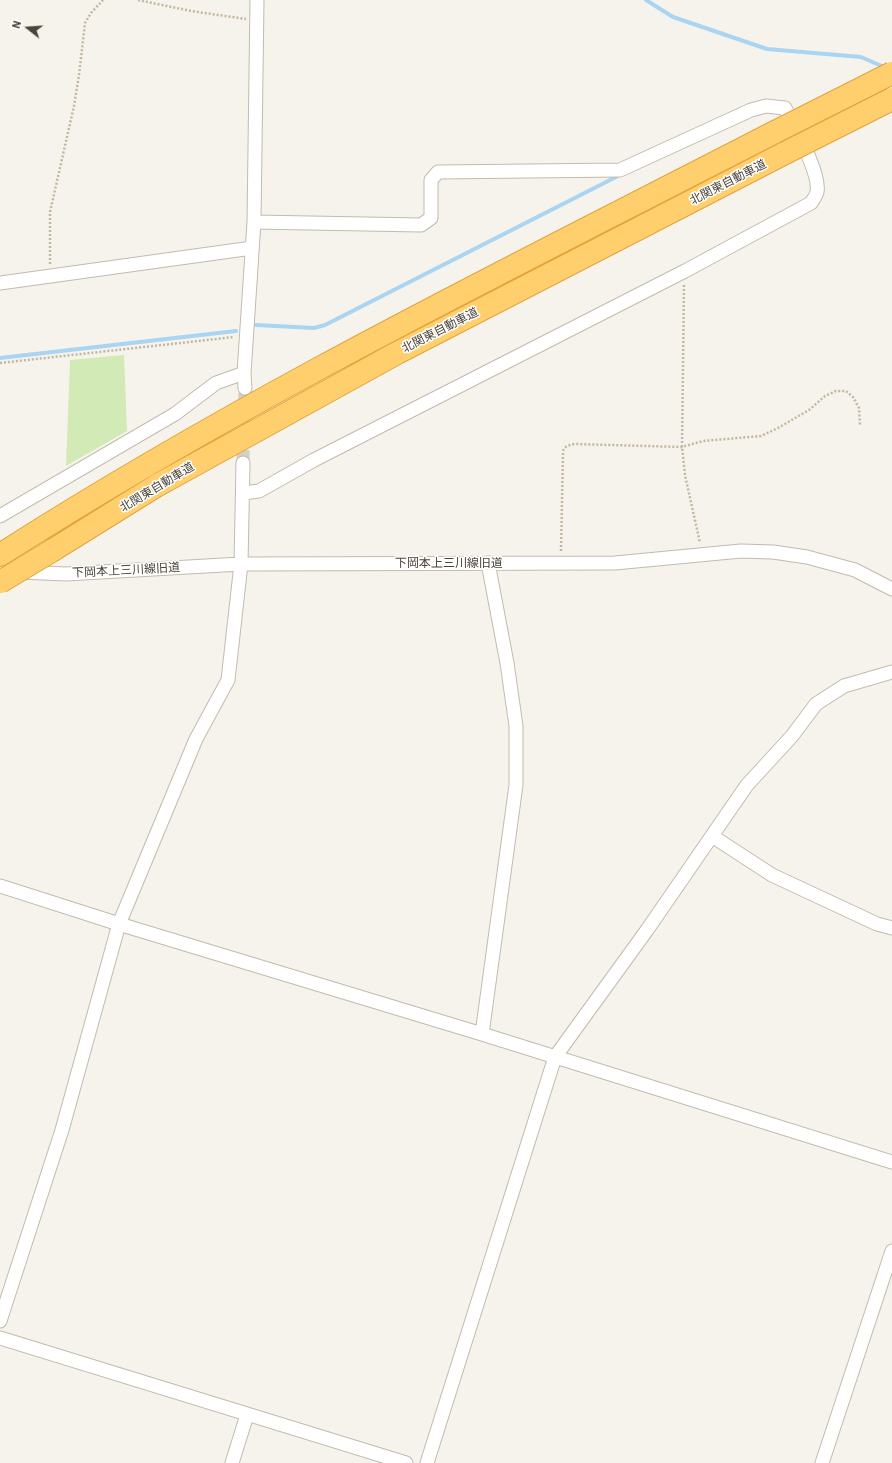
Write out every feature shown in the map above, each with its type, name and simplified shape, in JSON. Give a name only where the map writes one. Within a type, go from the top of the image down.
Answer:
[{"type":"highway","name":"北関東自動車道","points":[[6,551],[144,467],[252,404],[390,330],[892,73]]},
{"type":"highway","name":"北関東自動車道","points":[[0,582],[156,486],[397,353],[892,98]]},
{"type":"street","points":[[245,388],[244,373],[246,336],[254,222],[257,0]]},
{"type":"street","points":[[242,493],[259,490],[314,460],[685,271],[812,203],[817,192],[817,184],[811,162],[785,108],[766,106],[751,110],[620,170],[438,172],[431,180],[431,218],[421,225],[254,222]]},
{"type":"street","points":[[0,283],[252,248]]},
{"type":"street","points":[[0,516],[175,414],[216,383],[244,373]]},
{"type":"street","points":[[0,1321],[62,1130],[119,924],[196,739],[228,680],[241,564],[243,462]]},
{"type":"street","name":"下岡本上三川線旧道","points":[[0,571],[66,574],[241,564],[615,563],[741,551],[773,552],[806,557],[855,570],[892,589]]},
{"type":"street","points":[[482,1034],[516,785],[516,726],[507,663],[488,563]]},
{"type":"street","points":[[427,1463],[555,1057],[647,930],[747,785],[792,736],[816,704],[844,686],[892,672]]},
{"type":"street","points":[[712,836],[772,875],[877,924],[892,928]]},
{"type":"street","points":[[0,886],[892,1162]]},
{"type":"street","points":[[822,1463],[892,1251]]},
{"type":"street","points":[[0,1338],[406,1463]]},
{"type":"street","points":[[232,1463],[247,1414]]},
{"type":"path","points":[[50,276],[50,212],[74,106],[85,23],[91,13],[103,0]]},
{"type":"path","points":[[138,0],[191,11],[257,20]]},
{"type":"path","points":[[685,271],[682,446],[685,475],[703,555]]},
{"type":"path","points":[[0,363],[246,336]]},
{"type":"path","points":[[560,564],[563,449],[565,446],[574,444],[682,446],[703,441],[761,436],[809,410],[825,396],[836,390],[846,392],[854,397],[859,408],[860,426]]},
{"type":"green space","points":[[124,355],[127,431],[66,466],[70,360]]},
{"type":"waterway","points":[[646,0],[673,17],[767,49],[861,57],[886,68]]},
{"type":"waterway","points":[[256,325],[314,328],[325,325],[616,177]]},
{"type":"waterway","points":[[0,358],[236,331]]},
{"type":"tunnel","points":[[243,463],[245,388]]}]
